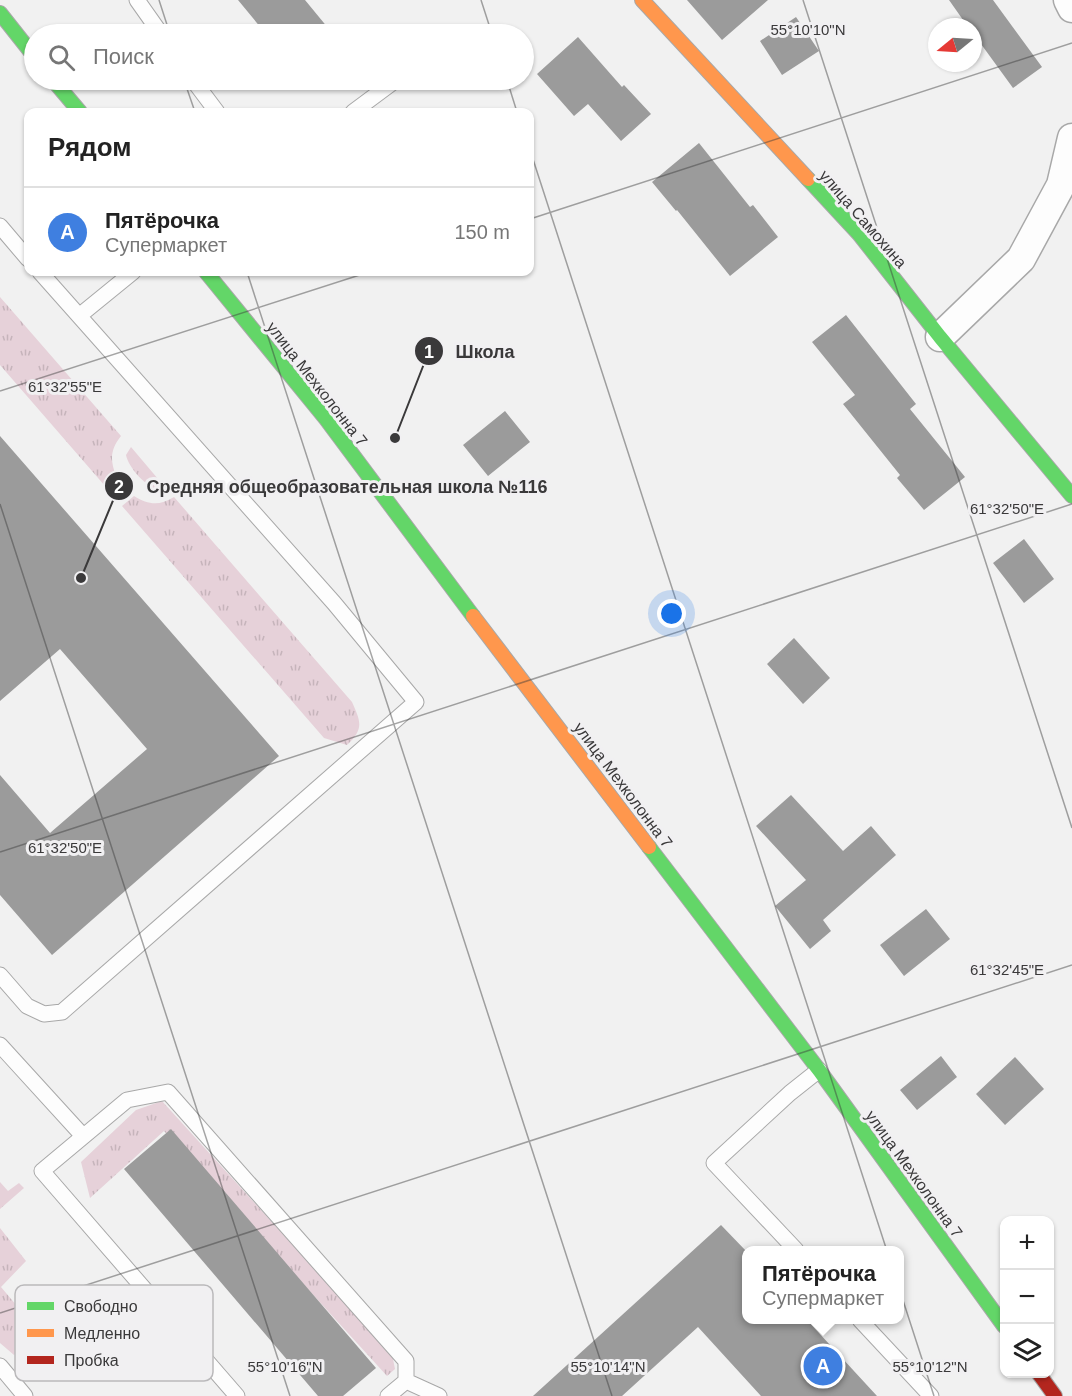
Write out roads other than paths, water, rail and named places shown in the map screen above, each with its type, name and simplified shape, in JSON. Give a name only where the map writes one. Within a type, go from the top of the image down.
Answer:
[{"type":"street","name":"улица Самохина","points":[[642,0],[859,234],[939,337],[1072,496]]},
{"type":"street","points":[[1068,0],[1072,8]]},
{"type":"street","points":[[0,13],[24,43]]},
{"type":"street","points":[[61,90],[77,108]]},
{"type":"street","points":[[939,337],[1021,259],[1061,185],[1072,138]]},
{"type":"street","name":"улица Мехколонна 7","points":[[209,276],[326,419],[819,1070],[1004,1324]]},
{"type":"street","points":[[1042,1378],[1056,1396]]},
{"type":"lane","points":[[137,0],[154,24]]},
{"type":"lane","points":[[200,90],[214,108]]},
{"type":"lane","points":[[358,108],[383,90]]},
{"type":"lane","points":[[0,226],[24,254]]},
{"type":"lane","points":[[0,975],[27,1006],[44,1014],[62,1012],[416,702],[334,603],[44,276]]},
{"type":"lane","points":[[79,316],[128,276]]},
{"type":"lane","points":[[0,1045],[83,1136]]},
{"type":"lane","points":[[791,1246],[714,1163],[790,1093],[819,1070]]},
{"type":"lane","points":[[141,1285],[42,1171],[127,1100],[168,1092],[406,1361],[406,1381]]},
{"type":"lane","points":[[864,1324],[931,1396]]},
{"type":"lane","points":[[0,1366],[25,1396]]},
{"type":"lane","points":[[213,1368],[237,1396]]},
{"type":"lane","points":[[388,1396],[406,1381]]},
{"type":"lane","points":[[406,1381],[439,1396]]},
{"type":"place","name":"Школа","points":[[395,438]]},
{"type":"place","name":"Средняя общеобразовательная школа №116","points":[[81,578]]},
{"type":"place","name":"Пятёрочка","points":[[823,1366]]}]
